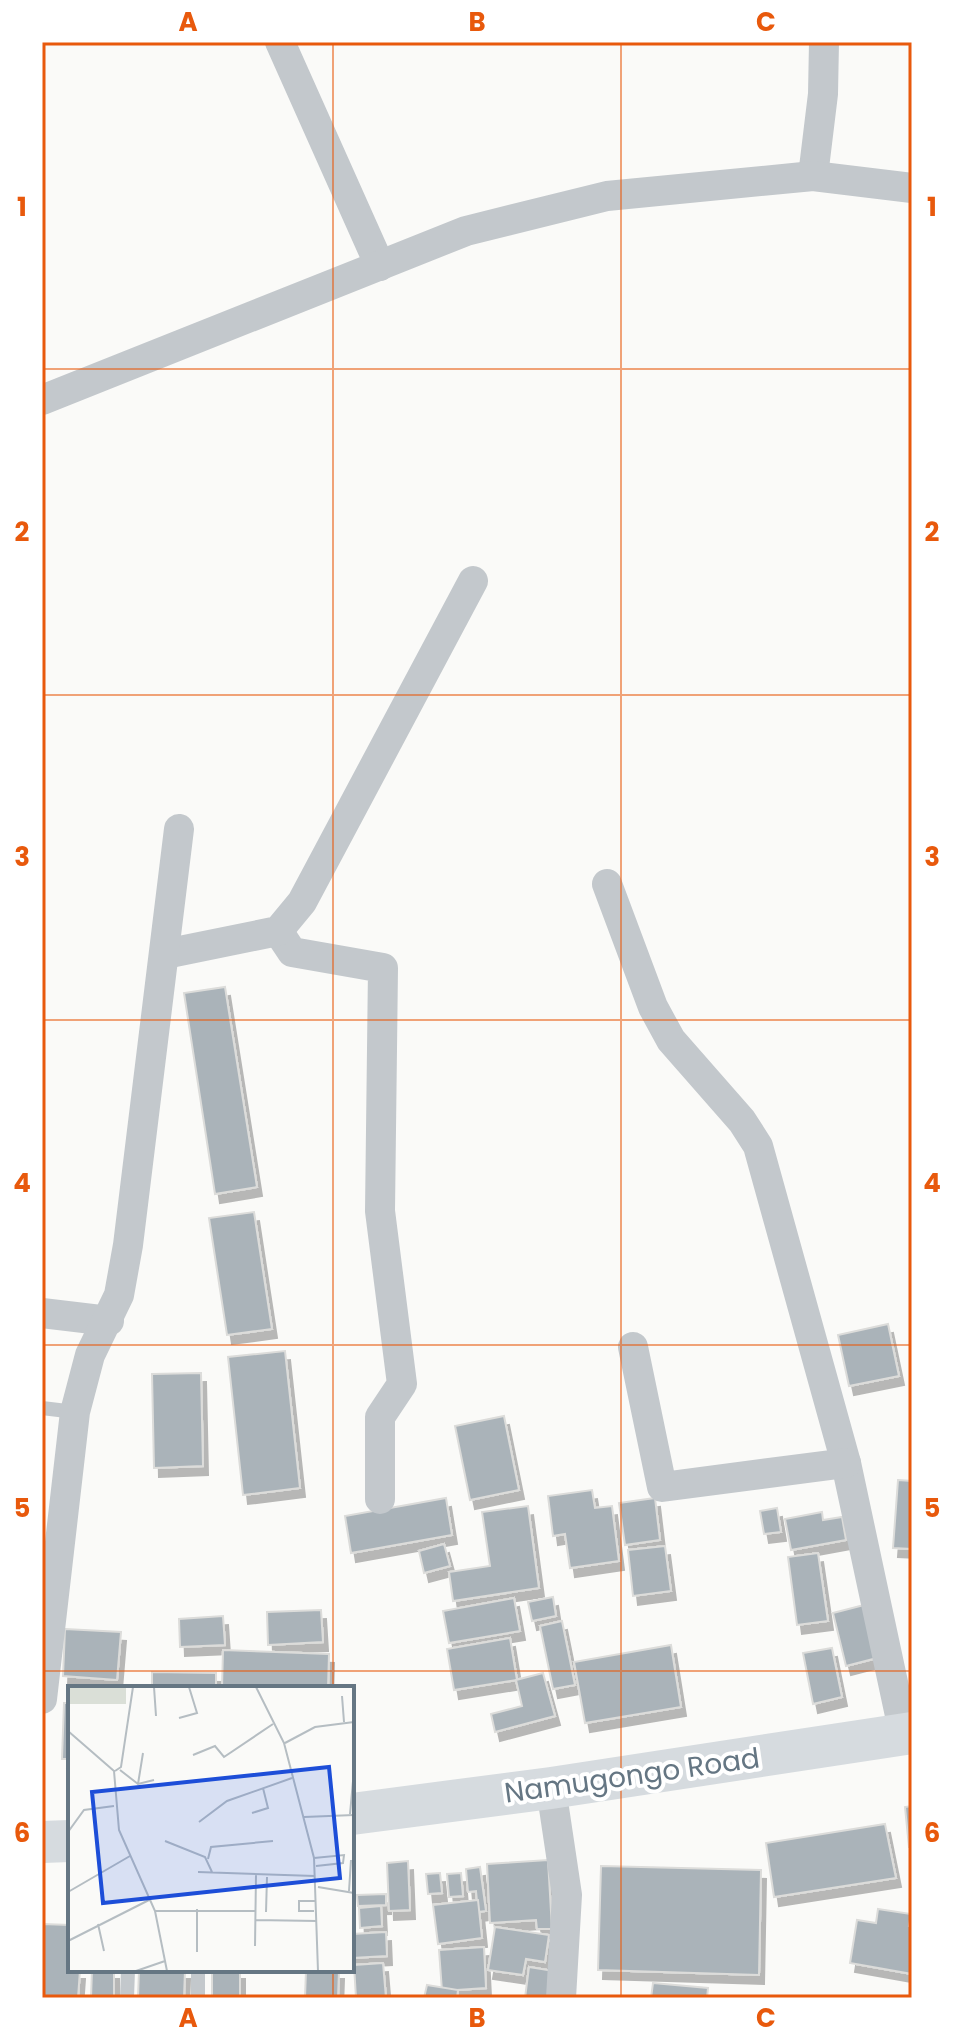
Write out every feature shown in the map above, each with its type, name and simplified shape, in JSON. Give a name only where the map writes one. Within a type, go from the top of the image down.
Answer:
[{"type":"main road","name":"Namugongo Road","points":[[354,1814],[551,1788],[908,1733]]},
{"type":"main road","points":[[42,1842],[68,1841]]},
{"type":"street","points":[[280,42],[380,266]]},
{"type":"street","points":[[813,176],[823,94],[824,42]]},
{"type":"street","points":[[42,400],[466,231],[607,196],[813,176],[912,188]]},
{"type":"street","points":[[165,954],[278,931],[302,902],[473,581]]},
{"type":"street","points":[[42,1699],[75,1412],[90,1355],[119,1295],[128,1245],[179,829]]},
{"type":"street","points":[[607,884],[653,1007],[671,1040],[742,1121],[758,1146],[846,1463],[908,1733]]},
{"type":"street","points":[[278,931],[292,952],[383,968],[380,1211],[402,1384],[380,1417],[380,1499]]},
{"type":"street","points":[[42,1313],[109,1321]]},
{"type":"street","points":[[633,1347],[662,1487],[846,1463]]},
{"type":"street","points":[[551,1788],[567,1895],[561,1998]]},
{"type":"lane","points":[[42,1408],[75,1412]]},
{"type":"lane","points":[[127,1998],[128,1972]]},
{"type":"lane","points":[[198,1972],[198,1998]]},
{"type":"building","points":[[225,987],[257,1187],[215,1194],[184,993]]},
{"type":"building","points":[[254,1212],[272,1329],[227,1335],[209,1218]]},
{"type":"building","points":[[888,1324],[899,1376],[849,1386],[838,1335]]},
{"type":"building","points":[[285,1351],[300,1488],[243,1495],[228,1357]]},
{"type":"building","points":[[201,1373],[203,1466],[154,1468],[152,1374]]},
{"type":"building","points":[[504,1416],[519,1490],[470,1500],[455,1426]]},
{"type":"building","points":[[898,1480],[912,1481],[912,1549],[893,1548]]},
{"type":"building","points":[[592,1490],[595,1508],[612,1506],[619,1561],[570,1568],[565,1534],[553,1536],[548,1496]]},
{"type":"building","points":[[446,1498],[452,1535],[351,1553],[345,1516]]},
{"type":"building","points":[[655,1498],[660,1540],[625,1545],[619,1503]]},
{"type":"building","points":[[528,1506],[539,1588],[453,1601],[449,1572],[490,1566],[482,1512]]},
{"type":"building","points":[[777,1508],[781,1532],[764,1534],[760,1511]]},
{"type":"building","points":[[822,1512],[823,1520],[842,1517],[846,1540],[791,1550],[785,1519]]},
{"type":"building","points":[[444,1544],[450,1566],[424,1573],[419,1551]]},
{"type":"building","points":[[665,1546],[671,1591],[633,1596],[628,1550]]},
{"type":"building","points":[[818,1553],[828,1621],[797,1625],[788,1557]]},
{"type":"building","points":[[553,1597],[556,1616],[532,1621],[528,1602]]},
{"type":"building","points":[[514,1598],[520,1631],[449,1643],[443,1611]]},
{"type":"building","points":[[864,1605],[877,1658],[846,1666],[833,1613]]},
{"type":"building","points":[[321,1610],[323,1642],[268,1645],[267,1612]]},
{"type":"building","points":[[223,1616],[225,1645],[180,1647],[179,1619]]},
{"type":"building","points":[[562,1621],[575,1685],[553,1689],[540,1626]]},
{"type":"building","points":[[65,1629],[121,1632],[117,1680],[63,1676]]},
{"type":"building","points":[[510,1638],[517,1680],[454,1690],[447,1649]]},
{"type":"building","points":[[671,1645],[681,1707],[585,1723],[574,1662]]},
{"type":"building","points":[[832,1648],[842,1697],[813,1704],[803,1653]]},
{"type":"building","points":[[223,1650],[329,1654],[328,1686],[222,1686]]},
{"type":"building","points":[[152,1672],[216,1673],[216,1686],[152,1686]]},
{"type":"building","points":[[543,1673],[555,1716],[495,1732],[491,1714],[522,1706],[516,1680]]},
{"type":"building","points":[[64,1703],[68,1703],[68,1759],[62,1759]]},
{"type":"building","points":[[912,1806],[912,1847],[909,1847],[905,1807]]},
{"type":"building","points":[[885,1824],[896,1878],[774,1897],[766,1843]]},
{"type":"building","points":[[548,1860],[552,1929],[537,1929],[536,1920],[490,1923],[487,1864]]},
{"type":"building","points":[[408,1861],[410,1910],[389,1911],[387,1863]]},
{"type":"building","points":[[601,1866],[761,1870],[759,1975],[598,1970]]},
{"type":"building","points":[[480,1867],[486,1911],[478,1912],[476,1891],[468,1892],[466,1869]]},
{"type":"building","points":[[440,1873],[442,1893],[428,1894],[426,1874]]},
{"type":"building","points":[[461,1873],[463,1896],[449,1897],[447,1874]]},
{"type":"building","points":[[386,1894],[386,1905],[358,1906],[357,1895]]},
{"type":"building","points":[[478,1900],[482,1938],[438,1944],[433,1905]]},
{"type":"building","points":[[381,1906],[382,1926],[360,1928],[359,1908]]},
{"type":"building","points":[[878,1909],[911,1914],[912,1974],[850,1963],[857,1920],[876,1923]]},
{"type":"building","points":[[42,1924],[68,1925],[68,1972],[80,1972],[78,1998],[42,1998]]},
{"type":"building","points":[[495,1927],[549,1935],[545,1962],[526,1959],[523,1975],[488,1970]]},
{"type":"building","points":[[386,1932],[387,1956],[354,1958],[354,1934]]},
{"type":"building","points":[[484,1947],[486,1988],[442,1991],[439,1950]]},
{"type":"building","points":[[383,1963],[386,1998],[356,1998],[354,1965]]},
{"type":"building","points":[[529,1967],[554,1971],[550,1998],[525,1998]]},
{"type":"building","points":[[92,1972],[114,1972],[114,1998],[91,1998]]},
{"type":"building","points":[[139,1972],[185,1972],[184,1998],[138,1998]]},
{"type":"building","points":[[212,1972],[240,1972],[240,1998],[212,1998]]},
{"type":"building","points":[[306,1972],[339,1972],[338,1998],[305,1998]]},
{"type":"building","points":[[653,1983],[708,1988],[707,1998],[651,1998]]},
{"type":"building","points":[[427,1985],[458,1990],[457,1998],[424,1998]]}]
